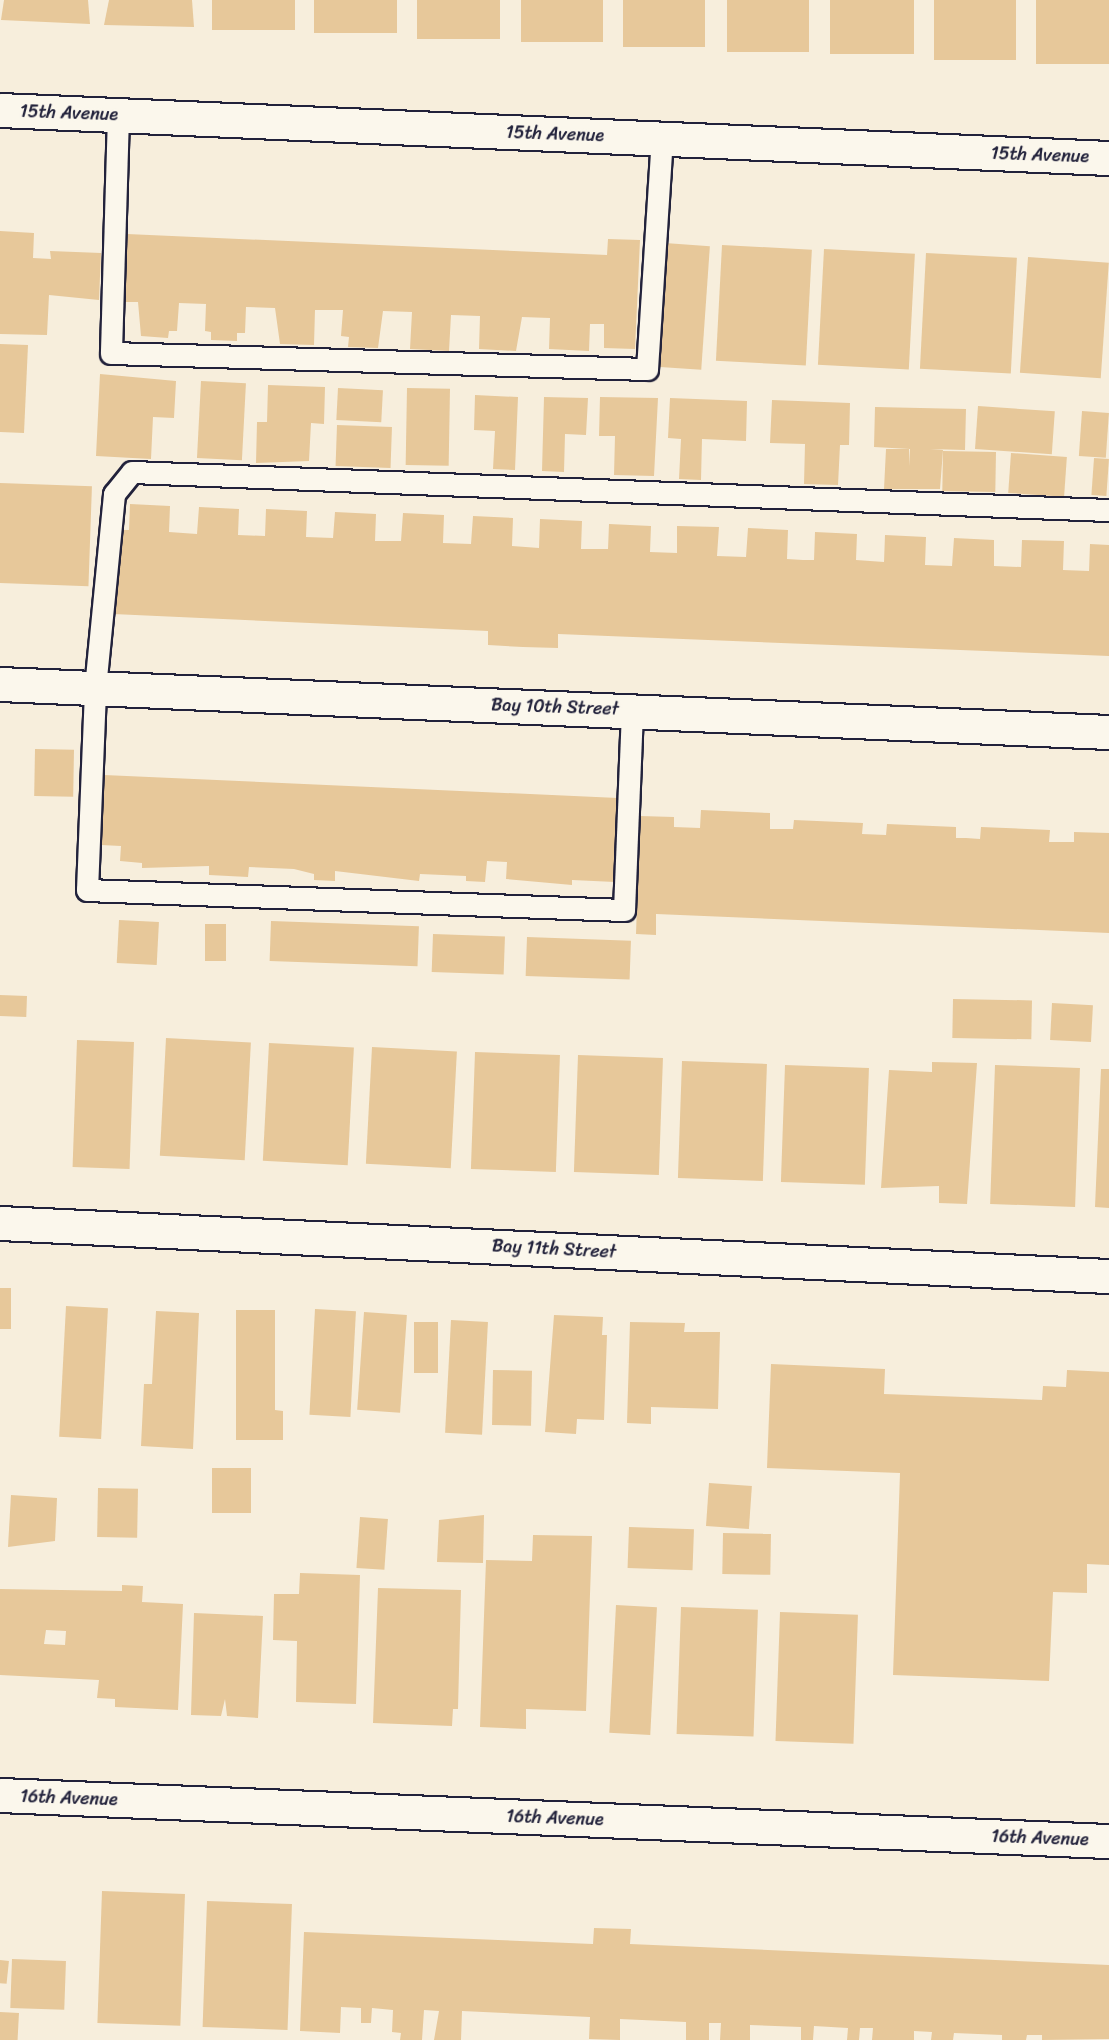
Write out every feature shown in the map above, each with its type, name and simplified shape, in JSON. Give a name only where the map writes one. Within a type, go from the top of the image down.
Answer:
[{"type":"street","name":"15th Avenue","points":[[0,110],[1109,158]]},
{"type":"street","name":"Bay 10th Street","points":[[0,684],[1109,732]]},
{"type":"street","name":"Bay 11th Street","points":[[0,1222],[1109,1276]]},
{"type":"street","name":"16th Avenue","points":[[0,1795],[1109,1841]]},
{"type":"lane","points":[[118,115],[111,353],[646,369],[662,138]]},
{"type":"lane","points":[[632,711],[624,910],[87,890],[95,688],[114,494],[132,472],[1109,510]]},
{"type":"building","points":[[4,0],[88,0],[90,24],[1,20]]},
{"type":"building","points":[[109,0],[192,0],[194,27],[104,25]]},
{"type":"building","points":[[212,0],[295,0],[295,30],[212,30]]},
{"type":"building","points":[[314,0],[397,0],[397,33],[314,33]]},
{"type":"building","points":[[417,0],[500,0],[500,39],[417,39]]},
{"type":"building","points":[[521,0],[603,0],[603,42],[521,42]]},
{"type":"building","points":[[623,0],[705,0],[705,47],[623,47]]},
{"type":"building","points":[[727,0],[809,0],[809,52],[727,52]]},
{"type":"building","points":[[830,0],[914,0],[914,54],[830,54]]},
{"type":"building","points":[[934,0],[1016,0],[1016,60],[934,60]]},
{"type":"building","points":[[1036,0],[1109,0],[1109,64],[1036,64]]},
{"type":"building","points":[[0,231],[34,233],[33,258],[51,259],[50,251],[101,253],[99,300],[49,295],[47,335],[0,334]]},
{"type":"building","points":[[127,234],[607,255],[608,239],[640,240],[635,349],[604,348],[604,324],[590,324],[589,351],[549,349],[550,318],[522,317],[516,351],[479,349],[480,316],[451,315],[449,351],[410,349],[412,312],[383,311],[378,348],[348,347],[349,337],[341,336],[343,310],[315,310],[314,345],[280,344],[275,308],[246,307],[245,333],[237,333],[237,341],[211,340],[211,332],[205,331],[206,304],[179,303],[177,331],[169,331],[168,338],[141,336],[138,302],[124,302]]},
{"type":"building","points":[[665,243],[710,246],[701,370],[656,367]]},
{"type":"building","points":[[722,245],[812,250],[806,366],[716,361]]},
{"type":"building","points":[[824,249],[915,254],[909,370],[818,365]]},
{"type":"building","points":[[926,253],[1017,258],[1011,374],[920,369]]},
{"type":"building","points":[[1028,257],[1109,263],[1101,378],[1020,373]]},
{"type":"building","points":[[0,344],[28,345],[24,433],[0,432]]},
{"type":"building","points":[[100,374],[176,381],[174,418],[153,417],[151,459],[96,456]]},
{"type":"building","points":[[201,381],[246,383],[242,460],[197,458]]},
{"type":"building","points":[[268,385],[325,387],[324,424],[311,423],[309,461],[256,463],[257,422],[267,422]]},
{"type":"building","points":[[338,388],[383,390],[381,422],[336,420]]},
{"type":"building","points":[[407,388],[450,389],[449,466],[406,465]]},
{"type":"building","points":[[475,395],[518,397],[515,470],[493,469],[495,431],[474,430]]},
{"type":"building","points":[[544,397],[588,398],[586,435],[565,434],[564,472],[542,471]]},
{"type":"building","points":[[600,397],[658,398],[654,476],[614,475],[615,436],[599,436]]},
{"type":"building","points":[[670,398],[747,401],[746,441],[702,439],[701,480],[679,479],[681,439],[668,438]]},
{"type":"building","points":[[772,400],[850,403],[849,445],[840,445],[838,485],[804,484],[805,444],[770,443]]},
{"type":"building","points":[[978,406],[1055,411],[1052,454],[975,449]]},
{"type":"building","points":[[875,407],[966,409],[965,450],[930,449],[943,450],[940,489],[884,489],[886,449],[909,449],[910,466],[910,449],[874,447]]},
{"type":"building","points":[[1082,411],[1109,413],[1106,458],[1079,456]]},
{"type":"building","points":[[337,425],[392,427],[391,468],[336,466]]},
{"type":"building","points":[[943,451],[996,452],[995,492],[942,491]]},
{"type":"building","points":[[1011,453],[1067,457],[1064,497],[1008,493]]},
{"type":"building","points":[[1094,458],[1109,459],[1106,496],[1091,495]]},
{"type":"building","points":[[0,483],[92,486],[88,586],[0,583]]},
{"type":"building","points":[[130,504],[170,506],[169,532],[197,534],[199,507],[239,509],[238,535],[265,536],[266,509],[307,511],[306,537],[333,538],[335,512],[376,514],[375,541],[401,541],[403,513],[444,515],[443,543],[471,544],[473,516],[513,518],[512,546],[539,548],[540,519],[582,521],[581,549],[608,549],[609,524],[651,526],[650,552],[677,553],[677,526],[719,527],[717,556],[746,557],[748,528],[788,530],[787,559],[803,560],[814,560],[815,532],[857,534],[856,560],[884,562],[885,535],[926,537],[925,565],[952,566],[954,538],[994,540],[994,566],[1021,567],[1022,540],[1064,541],[1063,570],[1089,571],[1090,544],[1109,545],[1109,656],[558,634],[558,648],[523,647],[488,645],[488,631],[113,614],[116,530],[129,530]]},
{"type":"building","points":[[35,749],[74,750],[73,797],[34,796]]},
{"type":"building","points":[[104,775],[618,798],[615,882],[572,880],[572,885],[506,879],[507,862],[487,861],[485,882],[466,881],[466,876],[420,874],[419,881],[335,871],[335,881],[314,880],[314,874],[294,869],[249,867],[248,877],[209,875],[209,866],[142,868],[142,863],[120,861],[121,846],[101,845]]},
{"type":"building","points":[[701,810],[770,813],[770,829],[793,829],[794,820],[863,823],[862,834],[886,835],[887,824],[956,827],[956,838],[980,839],[981,827],[1050,830],[1049,842],[1074,842],[1074,832],[1109,833],[1109,933],[656,914],[656,935],[636,934],[640,816],[674,817],[674,827],[700,828]]},
{"type":"building","points":[[119,920],[159,922],[157,965],[117,963]]},
{"type":"building","points":[[271,921],[419,926],[418,966],[270,961]]},
{"type":"building","points":[[205,924],[226,924],[226,961],[205,961]]},
{"type":"building","points":[[433,934],[505,937],[504,974],[432,972]]},
{"type":"building","points":[[527,937],[631,941],[630,980],[526,976]]},
{"type":"building","points":[[0,995],[27,996],[26,1017],[0,1016]]},
{"type":"building","points":[[953,999],[1032,1000],[1031,1039],[952,1038]]},
{"type":"building","points":[[1052,1003],[1093,1005],[1091,1042],[1050,1040]]},
{"type":"building","points":[[166,1038],[251,1042],[245,1160],[160,1156]]},
{"type":"building","points":[[77,1040],[134,1042],[130,1169],[73,1167]]},
{"type":"building","points":[[269,1043],[354,1047],[348,1165],[263,1161]]},
{"type":"building","points":[[372,1047],[457,1051],[451,1168],[366,1164]]},
{"type":"building","points":[[475,1052],[560,1055],[556,1172],[471,1169]]},
{"type":"building","points":[[578,1055],[663,1058],[659,1175],[574,1172]]},
{"type":"building","points":[[682,1061],[767,1064],[763,1181],[678,1178]]},
{"type":"building","points":[[932,1062],[977,1063],[967,1204],[939,1203],[939,1186],[881,1188],[889,1070],[932,1072]]},
{"type":"building","points":[[785,1065],[869,1068],[865,1185],[781,1182]]},
{"type":"building","points":[[995,1065],[1080,1068],[1075,1207],[990,1204]]},
{"type":"building","points":[[1101,1069],[1109,1069],[1109,1208],[1095,1207]]},
{"type":"building","points":[[0,1288],[11,1288],[11,1329],[0,1329]]},
{"type":"building","points":[[66,1306],[108,1308],[101,1439],[59,1437]]},
{"type":"building","points":[[315,1309],[356,1311],[350,1417],[309,1415]]},
{"type":"building","points":[[236,1310],[275,1310],[275,1410],[283,1411],[283,1440],[236,1440]]},
{"type":"building","points":[[156,1311],[199,1313],[193,1449],[141,1446],[144,1384],[152,1384]]},
{"type":"building","points":[[364,1312],[407,1315],[400,1413],[357,1410]]},
{"type":"building","points":[[554,1315],[603,1317],[602,1335],[607,1335],[604,1420],[577,1419],[576,1434],[545,1432]]},
{"type":"building","points":[[451,1320],[488,1322],[482,1435],[445,1433]]},
{"type":"building","points":[[414,1322],[438,1322],[438,1373],[414,1373]]},
{"type":"building","points":[[630,1322],[685,1323],[684,1332],[720,1332],[718,1409],[651,1407],[651,1424],[627,1423]]},
{"type":"building","points":[[771,1364],[885,1369],[884,1394],[1042,1400],[1043,1386],[1066,1387],[1067,1370],[1109,1372],[1109,1565],[1087,1564],[1087,1593],[1053,1592],[1049,1681],[893,1675],[900,1473],[767,1468]]},
{"type":"building","points":[[493,1370],[532,1371],[531,1426],[492,1425]]},
{"type":"building","points":[[212,1468],[251,1468],[251,1513],[212,1513]]},
{"type":"building","points":[[709,1483],[752,1486],[749,1529],[706,1526]]},
{"type":"building","points":[[98,1488],[138,1489],[137,1538],[97,1537]]},
{"type":"building","points":[[11,1495],[57,1498],[55,1541],[8,1547]]},
{"type":"building","points":[[484,1515],[483,1563],[437,1562],[439,1520]]},
{"type":"building","points":[[360,1517],[388,1519],[384,1570],[356,1568]]},
{"type":"building","points":[[629,1527],[694,1529],[693,1570],[628,1568]]},
{"type":"building","points":[[723,1533],[771,1534],[770,1575],[722,1574]]},
{"type":"building","points":[[533,1535],[592,1536],[586,1711],[526,1709],[526,1729],[480,1727],[486,1560],[532,1561]]},
{"type":"building","points":[[300,1573],[360,1575],[356,1704],[296,1702],[297,1641],[273,1640],[274,1594],[299,1594]]},
{"type":"building","points":[[122,1585],[143,1586],[142,1602],[183,1604],[178,1710],[115,1707],[115,1699],[97,1698],[99,1680],[0,1675],[0,1589],[122,1591]],"holes":[[[46,1630],[66,1631],[65,1645],[44,1644]]]},
{"type":"building","points":[[378,1588],[461,1590],[458,1709],[453,1709],[452,1726],[373,1723]]},
{"type":"building","points":[[616,1605],[657,1607],[650,1735],[609,1733]]},
{"type":"building","points":[[681,1607],[758,1610],[754,1737],[677,1734]]},
{"type":"building","points":[[780,1612],[858,1615],[853,1744],[775,1741]]},
{"type":"building","points":[[194,1613],[263,1616],[258,1718],[227,1716],[225,1699],[221,1716],[191,1715]]},
{"type":"building","points":[[102,1891],[185,1894],[180,2026],[97,2023]]},
{"type":"building","points":[[207,1901],[292,1904],[288,2030],[203,2027]]},
{"type":"building","points":[[594,1928],[631,1929],[630,1944],[1109,1965],[1109,2039],[1042,2040],[1042,2035],[1027,2035],[1026,2040],[1002,2040],[1002,2035],[954,2033],[953,2040],[931,2040],[932,2032],[914,2031],[914,2040],[872,2040],[873,2028],[860,2028],[859,2040],[847,2040],[848,2028],[814,2026],[813,2040],[801,2040],[801,2027],[750,2025],[750,2040],[720,2040],[721,2023],[709,2023],[709,2040],[686,2040],[686,2022],[620,2019],[620,2040],[589,2039],[590,2017],[462,2011],[461,2040],[434,2040],[439,2011],[424,2010],[422,2040],[400,2040],[401,2033],[392,2032],[393,2010],[372,2008],[371,2023],[361,2023],[361,2008],[341,2007],[340,2033],[300,2031],[304,1932],[593,1944]]},
{"type":"building","points":[[12,1959],[66,1961],[64,2010],[10,2008]]},
{"type":"building","points":[[0,1960],[9,1961],[7,1984],[0,1983]]},
{"type":"building","points":[[0,2012],[19,2013],[18,2040],[0,2040]]}]
